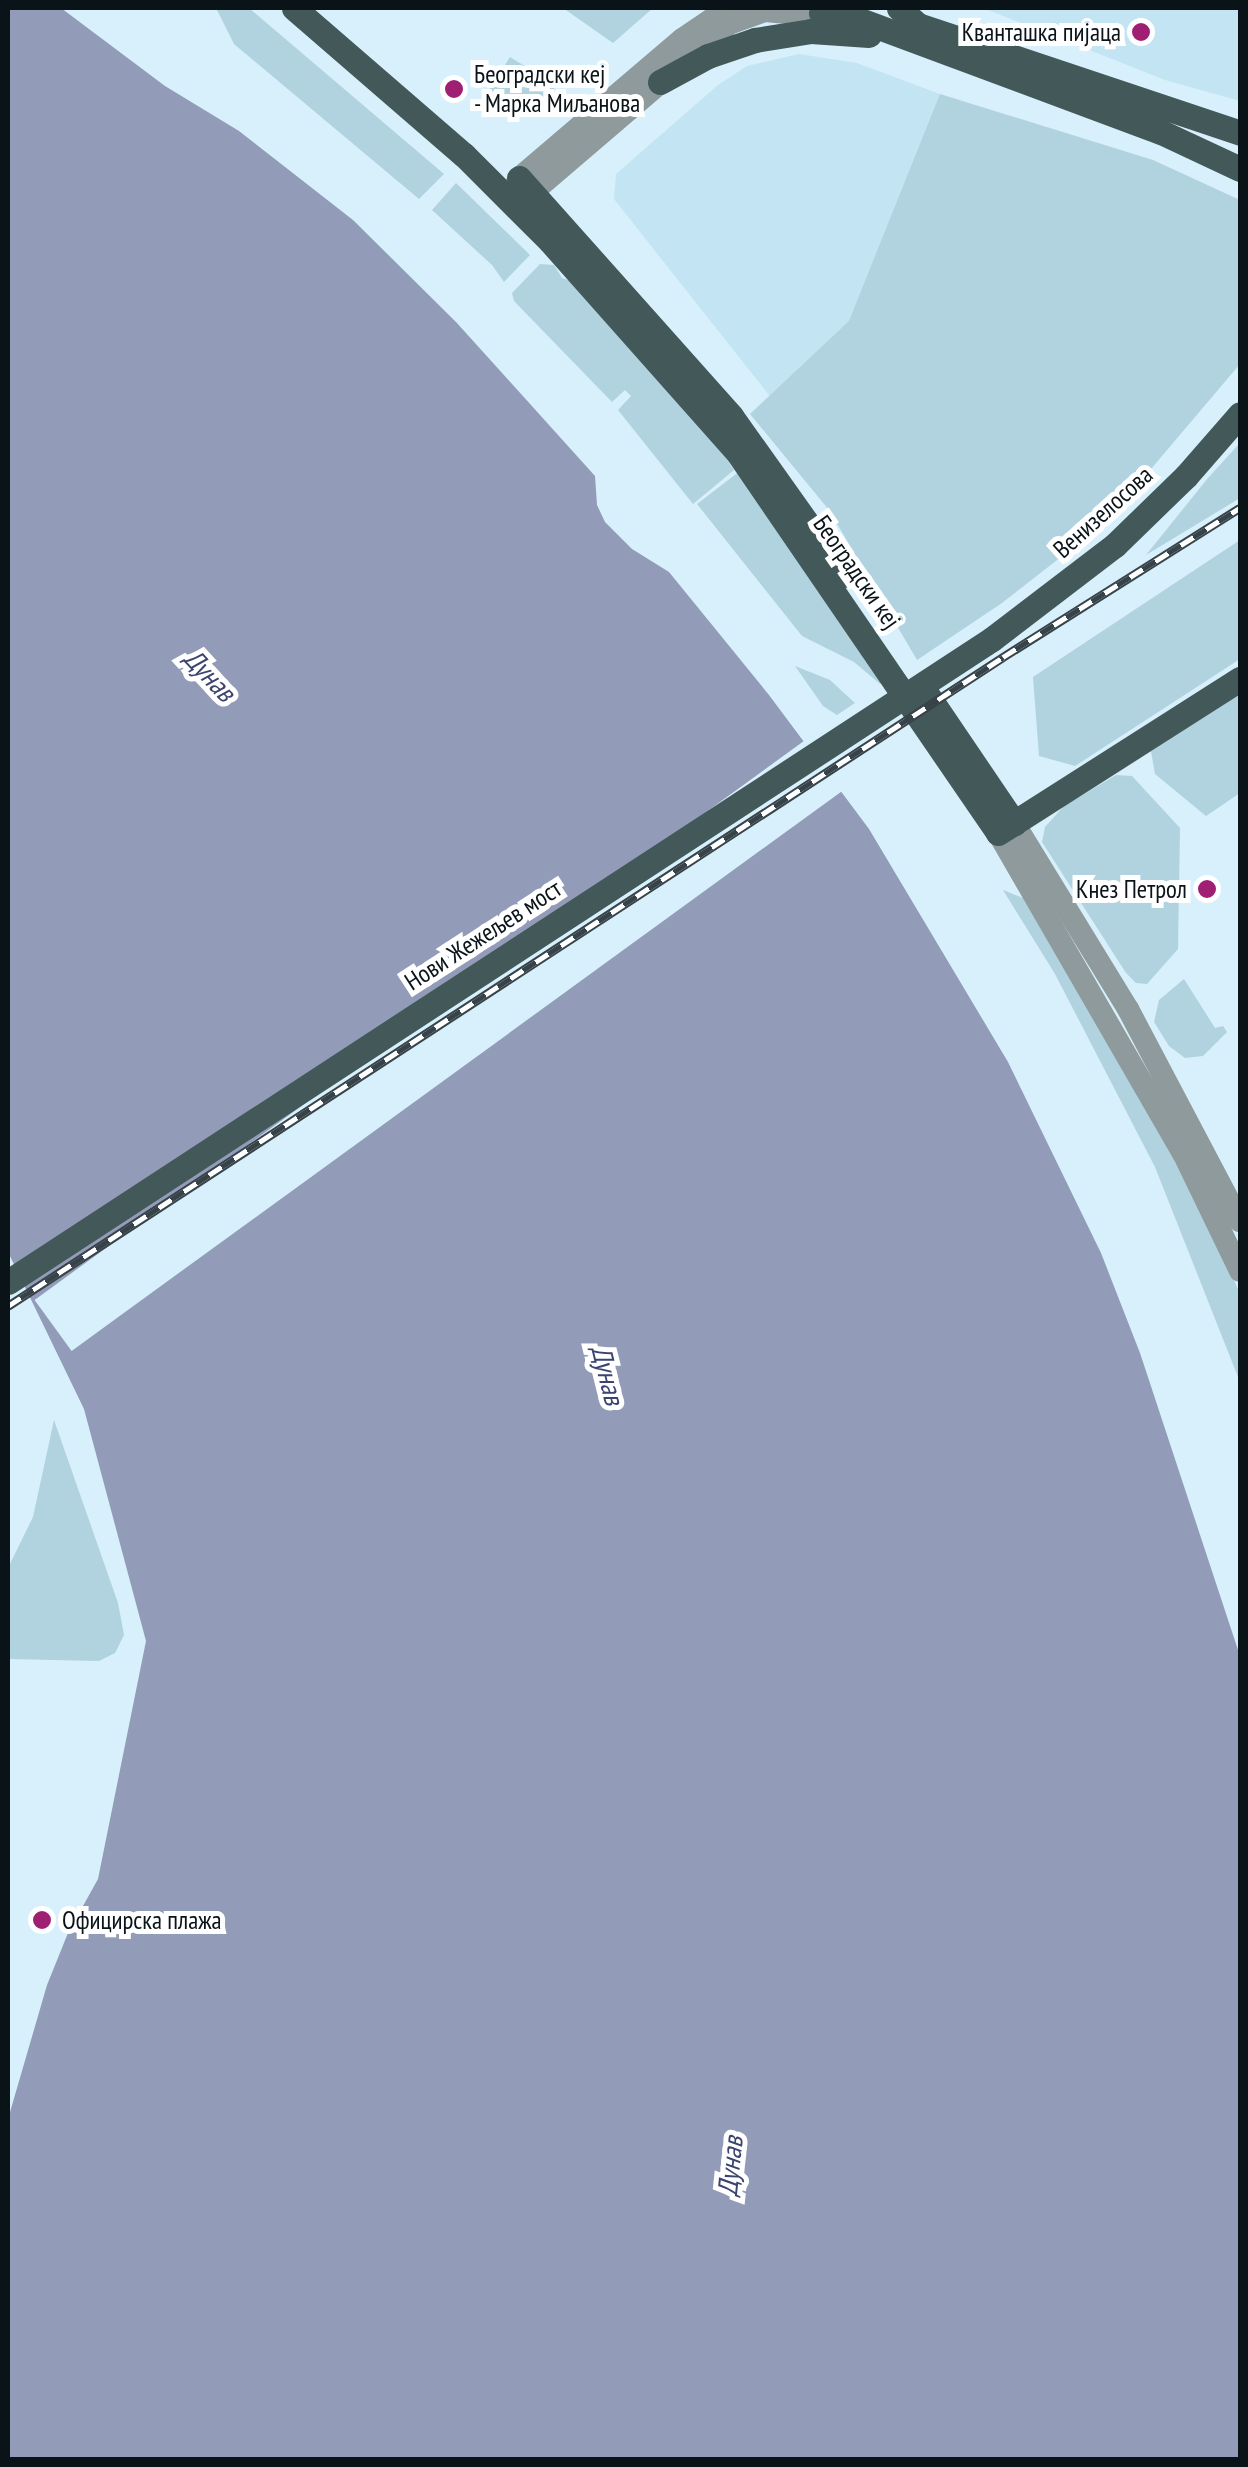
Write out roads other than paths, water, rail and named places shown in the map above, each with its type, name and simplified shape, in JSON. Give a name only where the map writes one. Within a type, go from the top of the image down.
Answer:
[{"type":"main road","name":"Београдски кеј","points":[[294,8],[520,190],[738,452],[1006,828]]},
{"type":"main road","points":[[872,8],[909,16],[1240,133]]},
{"type":"main road","points":[[810,10],[850,16],[1174,137],[1240,169]]},
{"type":"main road","points":[[660,82],[732,46],[811,30],[854,32],[944,51]]},
{"type":"main road","name":"Венизелосова","points":[[992,639],[1126,535],[1240,414]]},
{"type":"main road","name":"Нови Жежељев мост","points":[[8,1282],[992,639]]},
{"type":"main road","points":[[1006,828],[1240,679]]},
{"type":"street","points":[[520,190],[717,8]]},
{"type":"street","points":[[699,26],[728,8]]},
{"type":"street","points":[[520,190],[729,24],[765,10],[810,10]]},
{"type":"street","name":"Београдски кеј","points":[[1006,828],[1128,1008],[1240,1221]]},
{"type":"street","name":"Београдски кеј","points":[[1006,828],[1183,1153],[1240,1271]]},
{"type":"water","name":"Дунав","points":[[8,8],[61,8],[165,86],[239,131],[353,220],[456,322],[595,476],[597,505],[605,522],[632,549],[669,572],[769,695],[869,829],[1008,1062],[1101,1253],[1140,1353],[1240,1656],[1240,2459],[8,2459],[8,2119],[47,1985],[68,1933],[98,1879],[146,1641],[84,1409],[8,1252]]},
{"type":"railway","points":[[8,1306],[1003,657],[1240,508]]},
{"type":"place","name":"Кванташка пијаца","points":[[1141,32]]},
{"type":"place","name":"Београдски кеј - Марка Миљанова","points":[[454,89]]},
{"type":"place","name":"Кнез Петрол","points":[[1207,889]]},
{"type":"place","name":"Официрска плажа","points":[[42,1920]]}]
